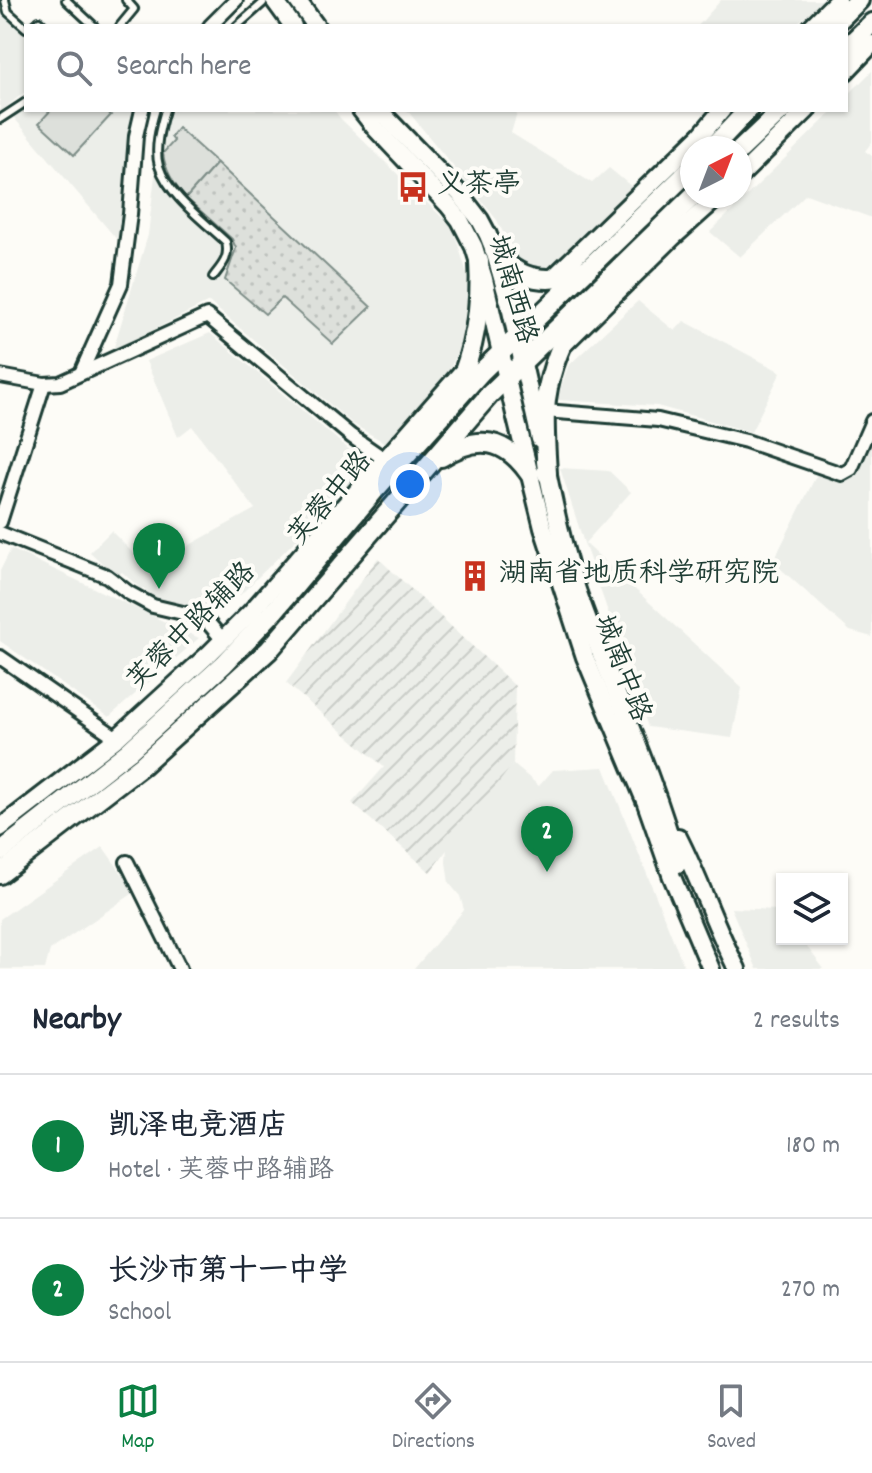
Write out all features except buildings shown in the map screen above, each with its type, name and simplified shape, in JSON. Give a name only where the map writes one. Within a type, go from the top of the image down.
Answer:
[{"type":"main road","points":[[285,0],[302,24]]},
{"type":"main road","points":[[297,0],[315,24]]},
{"type":"main road","points":[[814,24],[838,0]]},
{"type":"main road","points":[[835,24],[859,0]]},
{"type":"main road","points":[[266,1],[278,24]]},
{"type":"main road","points":[[266,1],[291,24]]},
{"type":"main road","points":[[848,46],[872,23]]},
{"type":"main road","points":[[848,69],[872,44]]},
{"type":"main road","points":[[359,112],[381,117]]},
{"type":"main road","points":[[553,278],[701,135],[720,112]]},
{"type":"main road","points":[[723,136],[746,112]]},
{"type":"main road","points":[[752,139],[780,112]]},
{"type":"main road","points":[[752,164],[805,112]]},
{"type":"main road","name":"城南西路","points":[[381,117],[486,255],[523,362]]},
{"type":"main road","name":"芙蓉中路","points":[[0,852],[129,751],[224,664],[275,610],[390,464],[680,180]]},
{"type":"main road","name":"芙蓉中路","points":[[0,874],[142,765],[269,650],[507,378],[681,208]]},
{"type":"main road","points":[[562,346],[706,208]]},
{"type":"main road","points":[[448,408],[465,369],[479,316],[486,255],[532,278],[570,275],[592,266]]},
{"type":"main road","name":"城南西路","points":[[486,255],[507,378]]},
{"type":"main road","points":[[426,468],[451,450],[476,442],[507,450],[539,474],[548,389],[562,346],[583,305]]},
{"type":"main road","name":"城南中路","points":[[523,362],[539,474]]},
{"type":"main road","name":"芙蓉中路辅路","points":[[0,828],[117,738],[223,640],[390,464],[465,369]]},
{"type":"main road","name":"城南中路","points":[[507,378],[708,969]]},
{"type":"main road","points":[[652,801],[666,874],[690,938],[708,969]]},
{"type":"main road","points":[[652,801],[696,875],[737,969]]},
{"type":"main road","points":[[676,875],[721,969]]},
{"type":"street","points":[[212,24],[236,0]]},
{"type":"street","points":[[81,373],[121,284],[136,136],[142,112]]},
{"type":"street","points":[[2,375],[44,384],[60,383],[207,316],[351,436],[390,464]]},
{"type":"street","points":[[0,522],[44,384]]},
{"type":"street","points":[[545,411],[658,420],[746,441],[842,474],[851,469],[872,421]]},
{"type":"street","points":[[0,533],[107,576],[153,606],[204,618],[223,640]]},
{"type":"street","points":[[0,657],[117,738]]},
{"type":"street","points":[[127,862],[180,969]]},
{"type":"lane","points":[[5,0],[8,12],[24,26]]},
{"type":"lane","points":[[66,0],[92,24]]},
{"type":"lane","points":[[122,24],[134,9],[126,0]]},
{"type":"lane","points":[[239,24],[266,1]]},
{"type":"lane","points":[[0,119],[24,103]]},
{"type":"lane","points":[[164,112],[159,131],[158,164],[168,186],[226,242],[226,261],[213,277]]},
{"type":"shaded area","points":[[721,0],[823,0],[796,24],[700,24]]},
{"type":"shaded area","points":[[0,6],[24,32],[24,93],[0,112]]},
{"type":"shaded area","points":[[872,71],[872,142],[865,151],[872,156],[872,218],[806,194],[740,257],[710,232],[734,208],[752,208],[752,191],[832,112],[848,112],[848,95]]},
{"type":"shaded area","points":[[24,103],[24,112],[134,112],[119,242],[10,113]]},
{"type":"shaded area","points":[[49,112],[107,112],[111,115],[74,155],[39,123]]},
{"type":"shaded area","points":[[171,112],[336,112],[453,228],[468,277],[468,311],[462,344],[442,384],[387,444],[353,424],[209,302],[113,350],[148,235],[161,123]]},
{"type":"shaded area","points":[[409,112],[517,112],[511,133],[592,183],[609,168],[632,187],[557,264],[534,273],[515,257],[497,220]]},
{"type":"shaded area","points":[[178,128],[217,163],[186,198],[171,177],[163,153],[174,141],[171,137]]},
{"type":"shaded area","points":[[217,163],[371,307],[333,344],[282,298],[265,314],[225,280],[236,248],[232,239],[186,198]]},
{"type":"shaded area","points":[[638,301],[675,331],[684,321],[781,372],[751,432],[657,406],[557,400],[568,366]]},
{"type":"shaded area","points":[[210,333],[370,467],[240,595],[233,589],[224,599],[210,605],[197,607],[185,604],[178,611],[159,602],[122,572],[117,577],[90,552],[111,531],[138,558],[145,551],[170,565],[188,546],[255,509],[192,426],[178,437],[146,361]]},
{"type":"shaded area","points":[[872,424],[872,637],[850,631],[773,562],[821,466],[857,475]]},
{"type":"shaded area","points":[[560,468],[609,471],[631,492],[585,543],[742,688],[732,738],[648,727],[584,543]]},
{"type":"shaded area","points":[[11,549],[199,638],[109,717],[0,641],[0,571]]},
{"type":"shaded area","points":[[378,558],[515,686],[513,764],[430,872],[352,803],[384,767],[286,683]]},
{"type":"shaded area","points":[[513,764],[539,786],[553,770],[604,767],[685,969],[414,969],[464,910],[460,896],[449,883],[447,844]]},
{"type":"shaded area","points":[[103,847],[135,892],[50,950],[45,969],[0,969],[0,919]]},
{"type":"shaded area","points":[[731,908],[776,910],[776,945],[806,945],[824,969],[757,969]]},
{"type":"place","name":"义茶亭","points":[[413,187]]},
{"type":"place","name":"湖南省地质科学研究院","points":[[475,576]]},
{"type":"place","name":"凯泽电竞酒店","points":[[159,589]]},
{"type":"place","name":"长沙市第十一中学","points":[[547,872]]}]
